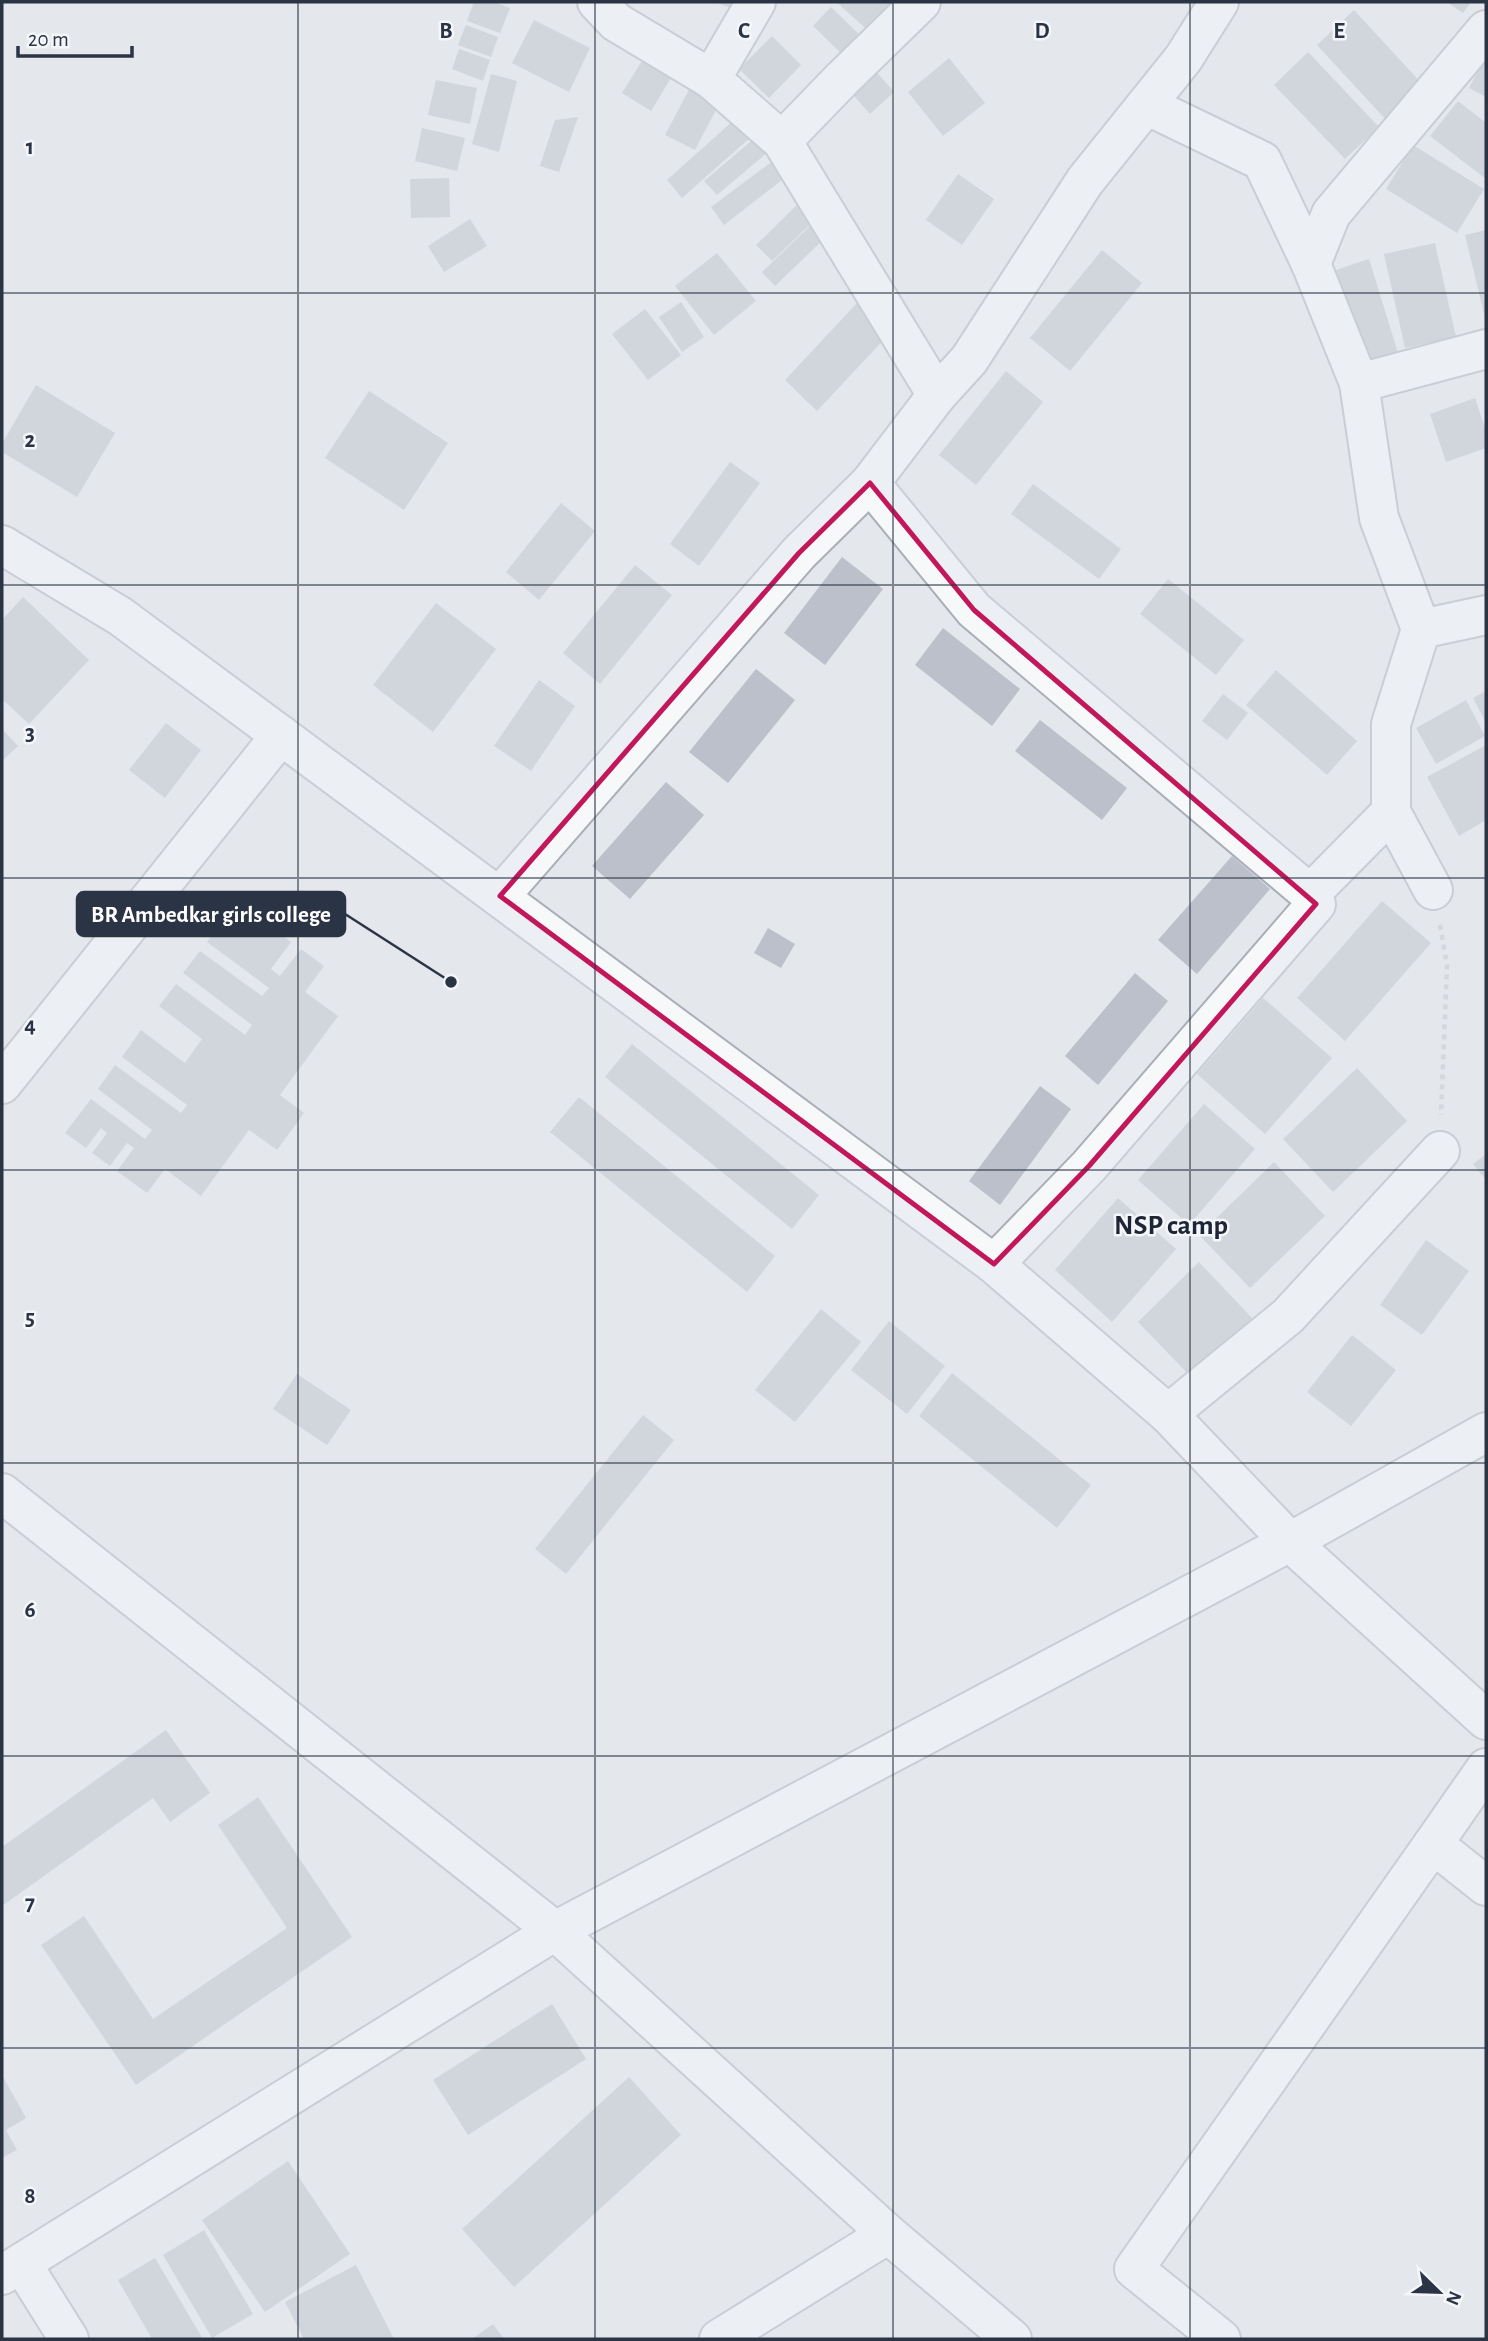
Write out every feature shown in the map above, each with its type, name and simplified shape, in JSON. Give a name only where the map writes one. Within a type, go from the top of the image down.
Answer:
[{"type":"street","points":[[597,2],[616,22],[711,79],[782,141],[937,395]]},
{"type":"street","points":[[711,79],[756,2]]},
{"type":"street","points":[[782,141],[921,2]]},
{"type":"street","points":[[500,896],[799,553],[870,483],[937,395],[969,360],[1085,181],[1183,60],[1219,2]]},
{"type":"street","points":[[1311,264],[1331,214],[1486,30]]},
{"type":"street","points":[[1146,105],[1262,161],[1311,264],[1359,383],[1379,518],[1422,629],[1391,724],[1391,812],[1433,890]]},
{"type":"street","points":[[1359,383],[1486,349]]},
{"type":"street","points":[[870,483],[974,610],[1310,894],[1316,904],[1089,1166],[995,1264]]},
{"type":"street","points":[[2,545],[120,616],[995,1264],[1168,1414],[1290,1542],[1486,1720]]},
{"type":"street","points":[[1422,629],[1486,615]]},
{"type":"street","points":[[2,1084],[281,735]]},
{"type":"street","points":[[1310,894],[1391,812]]},
{"type":"street","points":[[1168,1414],[1288,1316],[1440,1151]]},
{"type":"street","points":[[69,2339],[12,2270],[555,1931],[1290,1542],[1486,1432]]},
{"type":"street","points":[[2,1493],[555,1931],[888,2234],[1012,2339]]},
{"type":"street","points":[[1221,2339],[1134,2269],[1486,1768]]},
{"type":"street","points":[[1433,1844],[1486,1886]]},
{"type":"street","points":[[719,2339],[888,2234]]},
{"type":"path","points":[[1433,890],[1447,965],[1440,1151]]},
{"type":"highlighted area","points":[[870,483],[974,610],[1316,904],[1089,1166],[994,1264],[500,896],[799,553]]},
{"type":"building","points":[[474,2],[494,2],[510,8],[500,33],[467,21]]},
{"type":"building","points":[[715,2],[742,2],[739,11]]},
{"type":"building","points":[[836,2],[896,2],[870,32]]},
{"type":"building","points":[[1447,2],[1471,2],[1463,13]]},
{"type":"building","points":[[831,7],[865,40],[847,59],[813,26]]},
{"type":"building","points":[[1354,10],[1425,87],[1388,122],[1317,45]]},
{"type":"building","points":[[534,20],[590,48],[569,92],[512,63]]},
{"type":"building","points":[[466,25],[498,37],[491,57],[458,45]]},
{"type":"building","points":[[772,36],[801,65],[769,98],[739,69]]},
{"type":"building","points":[[459,49],[490,60],[483,81],[452,69]]},
{"type":"building","points":[[1308,52],[1379,127],[1345,159],[1274,85]]},
{"type":"building","points":[[645,56],[674,73],[651,111],[622,93]]},
{"type":"building","points":[[1486,56],[1486,97],[1469,88]]},
{"type":"building","points":[[949,58],[985,103],[943,136],[908,92]]},
{"type":"building","points":[[872,67],[894,92],[870,114],[847,88]]},
{"type":"building","points":[[491,74],[517,81],[499,152],[472,144]]},
{"type":"building","points":[[436,80],[477,88],[470,124],[428,115]]},
{"type":"building","points":[[692,84],[721,100],[695,150],[665,135]]},
{"type":"building","points":[[1458,101],[1486,123],[1486,179],[1430,136]]},
{"type":"building","points":[[744,111],[761,128],[682,198],[667,180]]},
{"type":"building","points":[[578,117],[559,172],[540,166],[555,120]]},
{"type":"building","points":[[422,128],[465,138],[457,171],[415,161]]},
{"type":"building","points":[[762,132],[774,147],[717,195],[704,181]]},
{"type":"building","points":[[1413,145],[1484,189],[1457,233],[1386,189]]},
{"type":"building","points":[[774,160],[786,177],[724,225],[711,207]]},
{"type":"building","points":[[958,174],[994,199],[962,245],[926,220]]},
{"type":"building","points":[[449,178],[450,217],[411,218],[410,179]]},
{"type":"building","points":[[801,201],[817,218],[772,261],[756,245]]},
{"type":"building","points":[[470,219],[487,246],[444,272],[428,246]]},
{"type":"building","points":[[814,222],[828,235],[775,286],[762,272]]},
{"type":"building","points":[[1486,230],[1486,318],[1485,318],[1465,235]]},
{"type":"building","points":[[1435,243],[1456,337],[1405,348],[1384,254]]},
{"type":"building","points":[[1102,250],[1142,283],[1070,371],[1030,338]]},
{"type":"building","points":[[717,253],[756,301],[714,335],[675,286]]},
{"type":"building","points":[[1369,259],[1398,353],[1362,364],[1333,271]]},
{"type":"building","points":[[681,302],[704,337],[682,352],[659,317]]},
{"type":"building","points":[[857,303],[890,333],[817,411],[785,380]]},
{"type":"building","points":[[645,309],[681,355],[648,380],[612,334]]},
{"type":"building","points":[[1006,371],[1043,402],[976,485],[939,455]]},
{"type":"building","points":[[36,385],[115,433],[77,497],[2,452],[2,444]]},
{"type":"building","points":[[369,391],[448,443],[404,510],[325,458]]},
{"type":"building","points":[[1475,398],[1486,431],[1486,448],[1446,462],[1430,414]]},
{"type":"building","points":[[730,462],[760,483],[699,566],[670,544]]},
{"type":"building","points":[[1033,484],[1121,549],[1099,579],[1011,514]]},
{"type":"building","points":[[561,503],[595,531],[539,600],[506,572]]},
{"type":"building","points":[[842,557],[883,589],[825,665],[784,633]]},
{"type":"building","points":[[635,565],[672,595],[600,684],[563,653]]},
{"type":"building","points":[[1168,579],[1244,640],[1216,675],[1140,614]]},
{"type":"building","points":[[23,597],[89,660],[29,724],[2,699],[2,620]]},
{"type":"building","points":[[436,603],[496,649],[433,732],[373,685]]},
{"type":"building","points":[[943,628],[1020,689],[992,726],[915,665]]},
{"type":"building","points":[[756,669],[795,700],[728,783],[689,752]]},
{"type":"building","points":[[1276,670],[1357,741],[1327,775],[1246,705]]},
{"type":"building","points":[[539,680],[575,706],[531,771],[494,746]]},
{"type":"building","points":[[1486,691],[1486,723],[1473,698]]},
{"type":"building","points":[[1223,694],[1248,713],[1227,740],[1202,721]]},
{"type":"building","points":[[1466,700],[1485,736],[1436,764],[1416,728]]},
{"type":"building","points":[[1040,720],[1127,788],[1102,820],[1015,751]]},
{"type":"building","points":[[166,723],[201,750],[165,798],[129,770]]},
{"type":"building","points":[[2,729],[18,746],[2,761]]},
{"type":"building","points":[[1486,745],[1486,820],[1459,836],[1427,777]]},
{"type":"building","points":[[666,782],[704,815],[630,899],[592,866]]},
{"type":"building","points":[[1232,856],[1270,889],[1197,974],[1158,940]]},
{"type":"building","points":[[237,901],[291,942],[271,969],[280,976],[301,949],[324,966],[305,992],[338,1016],[280,1095],[304,1113],[277,1150],[249,1130],[201,1196],[165,1169],[147,1193],[117,1171],[134,1148],[127,1143],[110,1166],[92,1153],[107,1133],[101,1128],[86,1148],[65,1133],[91,1099],[145,1139],[152,1130],[98,1089],[115,1065],[181,1113],[187,1105],[122,1057],[141,1030],[185,1063],[202,1039],[159,1006],[176,984],[245,1035],[252,1025],[183,973],[200,951],[262,996],[269,988],[207,942]]},
{"type":"building","points":[[1382,901],[1431,943],[1345,1041],[1297,998]]},
{"type":"building","points":[[768,928],[795,944],[781,968],[754,953]]},
{"type":"building","points":[[1135,973],[1168,1001],[1098,1085],[1065,1056]]},
{"type":"building","points":[[1263,998],[1332,1058],[1265,1134],[1197,1074]]},
{"type":"building","points":[[632,1044],[819,1195],[792,1229],[605,1077]]},
{"type":"building","points":[[1357,1068],[1407,1121],[1333,1192],[1283,1139]]},
{"type":"building","points":[[1040,1086],[1071,1109],[1000,1205],[969,1181]]},
{"type":"building","points":[[579,1097],[775,1256],[747,1292],[550,1132]]},
{"type":"building","points":[[1204,1104],[1255,1149],[1189,1225],[1138,1180]]},
{"type":"building","points":[[1486,1154],[1486,1180],[1473,1164]]},
{"type":"building","points":[[1274,1162],[1325,1216],[1250,1288],[1199,1235]]},
{"type":"building","points":[[1118,1198],[1176,1249],[1112,1322],[1055,1270]]},
{"type":"building","points":[[1426,1240],[1469,1271],[1422,1335],[1380,1305]]},
{"type":"building","points":[[1199,1262],[1252,1318],[1191,1377],[1138,1322]]},
{"type":"building","points":[[821,1309],[861,1342],[795,1422],[755,1390]]},
{"type":"building","points":[[889,1321],[945,1366],[907,1414],[851,1370]]},
{"type":"building","points":[[1352,1335],[1396,1370],[1351,1426],[1307,1392]]},
{"type":"building","points":[[952,1373],[1091,1485],[1057,1528],[919,1416]]},
{"type":"building","points":[[297,1374],[351,1410],[327,1445],[273,1409]]},
{"type":"building","points":[[643,1415],[674,1440],[566,1574],[535,1549]]},
{"type":"building","points":[[166,1730],[210,1793],[170,1822],[153,1798],[2,1906],[2,1847]]},
{"type":"building","points":[[258,1797],[352,1937],[136,2085],[41,1945],[84,1916],[153,2019],[287,1928],[218,1825]]},
{"type":"building","points":[[552,2004],[586,2059],[468,2135],[433,2080]]},
{"type":"building","points":[[2,2075],[26,2118],[6,2130],[17,2150],[2,2158]]},
{"type":"building","points":[[629,2077],[681,2135],[514,2287],[462,2229]]},
{"type":"building","points":[[288,2161],[350,2254],[265,2312],[202,2220]]},
{"type":"building","points":[[204,2230],[253,2314],[212,2338],[163,2255]]},
{"type":"building","points":[[155,2258],[203,2339],[152,2339],[118,2280]]},
{"type":"building","points":[[356,2265],[394,2339],[304,2339],[285,2302]]},
{"type":"building","points":[[493,2324],[504,2339],[472,2339]]},
{"type":"place","name":"BR Ambedkar girls college","points":[[451,982]]},
{"type":"district","name":"NSP camp","points":[[1171,1224]]}]
